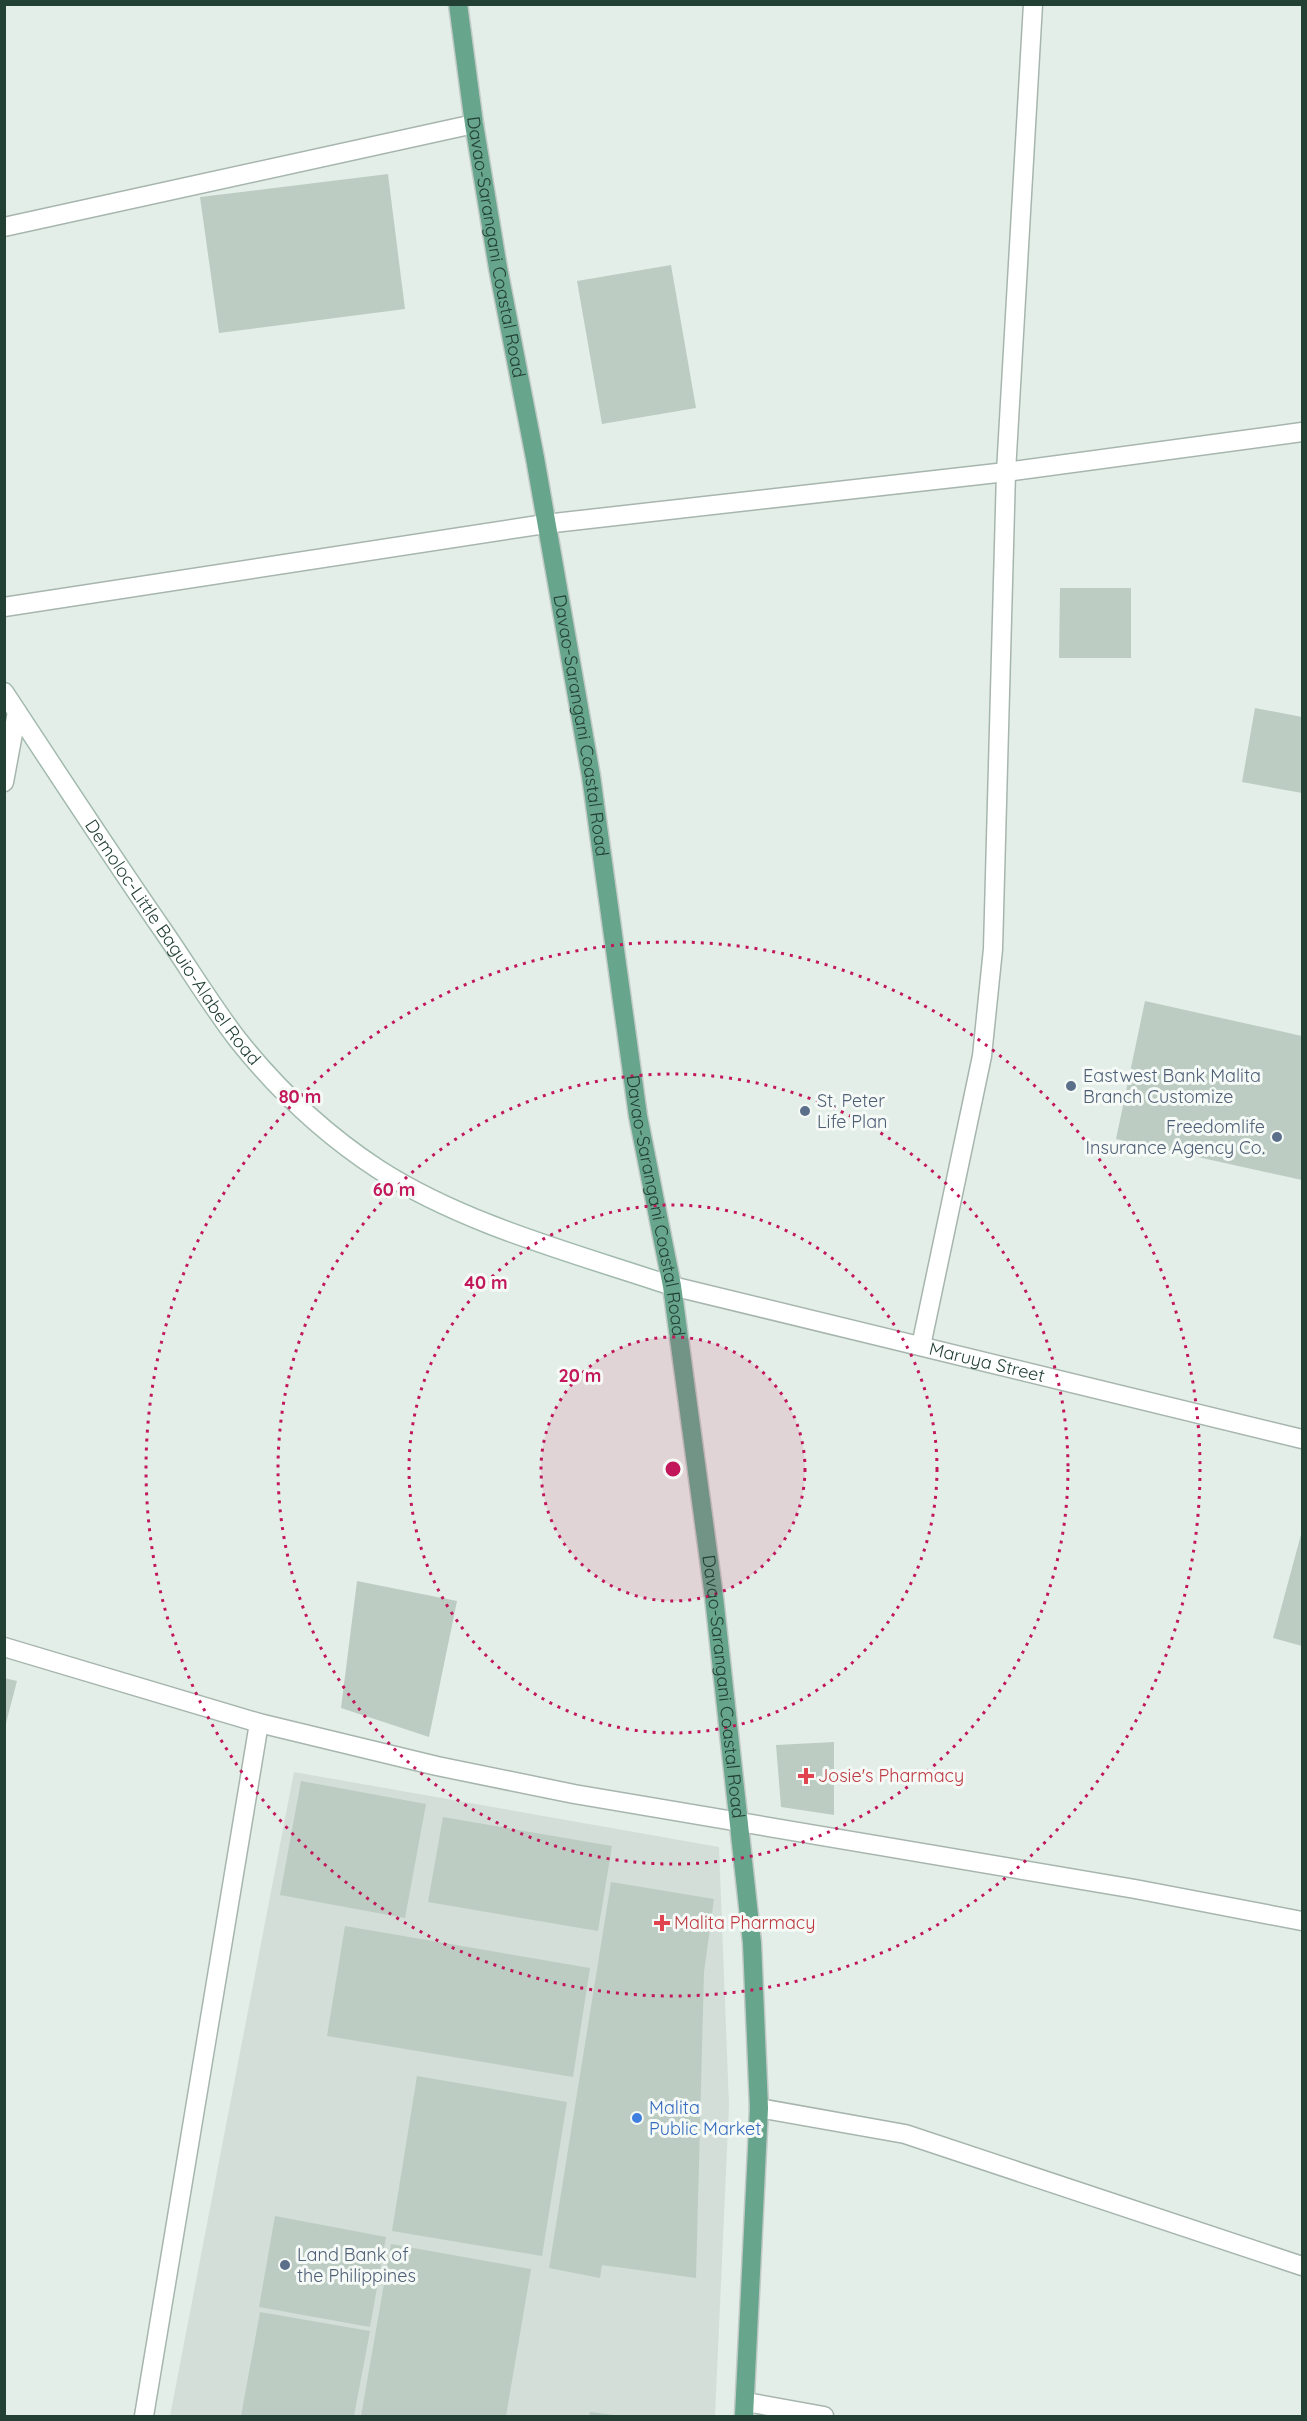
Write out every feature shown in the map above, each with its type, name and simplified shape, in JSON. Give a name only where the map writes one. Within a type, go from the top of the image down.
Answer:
[{"type":"main road","name":"Davao-Sarangani Coastal Road","points":[[458,4],[474,124],[591,776],[638,1116],[672,1286],[714,1597],[752,1943],[759,2108],[745,2409]]},
{"type":"street","points":[[921,1346],[982,1056],[993,949],[1006,472],[1034,4]]},
{"type":"street","points":[[4,227],[474,124]]},
{"type":"street","points":[[4,607],[545,524],[1006,472],[1302,432]]},
{"type":"street","name":"Demoloc-Little Baguio-Alabel Road","points":[[4,692],[114,859],[238,1040],[279,1085],[324,1128],[379,1169],[453,1209],[549,1245],[672,1286]]},
{"type":"street","points":[[4,782],[17,712]]},
{"type":"street","name":"Maruya Street","points":[[672,1286],[1302,1439]]},
{"type":"street","points":[[4,1647],[259,1724],[437,1766],[574,1794],[1135,1889],[1302,1921]]},
{"type":"street","points":[[144,2416],[259,1724]]},
{"type":"street","points":[[759,2108],[905,2134],[1302,2266]]},
{"type":"street","points":[[745,2409],[824,2416]]},
{"type":"shaded area","points":[[294,1772],[719,1847],[729,2105],[715,2416],[170,2416]]},
{"type":"building","points":[[388,174],[405,309],[219,333],[200,197]]},
{"type":"building","points":[[671,265],[696,408],[602,424],[577,281]]},
{"type":"building","points":[[1060,588],[1131,588],[1131,658],[1059,658]]},
{"type":"building","points":[[1255,708],[1302,717],[1302,793],[1242,782]]},
{"type":"building","points":[[1145,1001],[1302,1036],[1302,1180],[1116,1139]]},
{"type":"building","points":[[1302,1531],[1302,1646],[1273,1638]]},
{"type":"building","points":[[357,1581],[457,1601],[429,1737],[341,1708]]},
{"type":"building","points":[[4,1678],[17,1681],[5,1727],[4,1727]]},
{"type":"building","points":[[834,1742],[834,1815],[781,1807],[776,1745]]},
{"type":"building","points":[[301,1781],[426,1804],[405,1918],[280,1895]]},
{"type":"building","points":[[443,1817],[612,1846],[598,1931],[428,1902]]},
{"type":"building","name":"Malita Public Market","points":[[611,1882],[714,1899],[704,1972],[696,2278],[602,2265],[600,2278],[549,2268]]},
{"type":"building","points":[[345,1926],[590,1968],[573,2077],[327,2036]]},
{"type":"building","points":[[417,2076],[567,2102],[542,2256],[392,2231]]},
{"type":"building","points":[[275,2216],[386,2237],[370,2327],[259,2307]]},
{"type":"building","points":[[391,2244],[531,2269],[506,2416],[361,2416]]},
{"type":"building","points":[[260,2312],[370,2331],[354,2416],[241,2416]]},
{"type":"building","points":[[590,2412],[614,2415],[614,2416],[589,2416]]},
{"type":"place","name":"Eastwest Bank Malita Branch Customize","points":[[1071,1086]]},
{"type":"place","name":"St. Peter Life Plan","points":[[805,1111]]},
{"type":"place","name":"Freedomlife Insurance Agency Co.","points":[[1277,1137]]},
{"type":"place","name":"Josie's Pharmacy","points":[[806,1776]]},
{"type":"place","name":"Malita Pharmacy","points":[[662,1923]]},
{"type":"place","name":"Malita Public Market","points":[[637,2118]]},
{"type":"place","name":"Land Bank of the Philippines","points":[[285,2265]]}]
